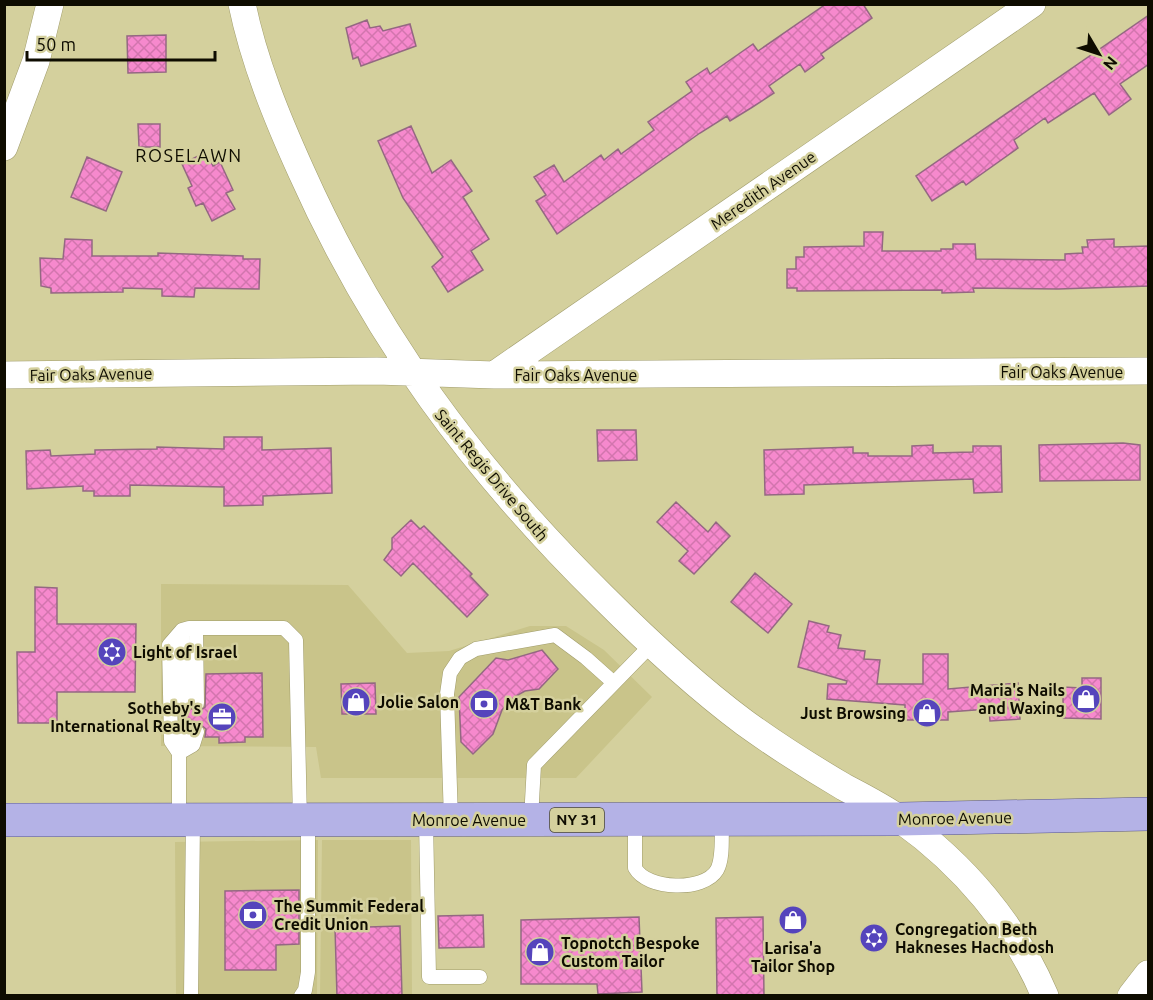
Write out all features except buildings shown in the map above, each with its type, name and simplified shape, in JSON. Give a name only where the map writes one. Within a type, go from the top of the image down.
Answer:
[{"type":"main road","name":"Monroe Avenue","points":[[4,820],[900,819],[1149,814]]},
{"type":"street","points":[[4,147],[36,61],[50,4]]},
{"type":"street","name":"Saint Regis Drive South","points":[[242,4],[276,116],[330,237],[411,372],[500,489],[542,537],[652,644],[743,722],[806,764],[900,819],[946,856],[1005,923],[1033,969],[1045,996]]},
{"type":"street","name":"Meredith Avenue","points":[[494,375],[1032,4]]},
{"type":"street","name":"Fair Oaks Avenue","points":[[4,375],[1149,371]]},
{"type":"street","points":[[1131,996],[1149,974]]},
{"type":"lane","points":[[182,630],[190,703],[196,628]]},
{"type":"lane","points":[[191,996],[186,821],[179,753],[171,741],[169,645],[182,630],[284,628],[296,640],[304,820],[308,972],[305,990],[300,996]]},
{"type":"lane","points":[[480,977],[429,976],[450,673],[460,658],[476,649],[555,635],[614,683]]},
{"type":"lane","points":[[531,820],[534,765],[652,644]]},
{"type":"lane","points":[[179,753],[193,745],[190,732]]},
{"type":"lane","points":[[635,820],[635,868],[639,875],[651,882],[696,884],[706,880],[717,869],[720,862],[722,819]]},
{"type":"shaded area","points":[[161,584],[348,585],[407,653],[449,651],[530,626],[566,626],[604,650],[652,697],[576,778],[321,778],[316,747],[161,746]]},
{"type":"shaded area","points":[[318,840],[317,995],[176,995],[175,842]]},
{"type":"shaded area","points":[[322,840],[411,840],[412,995],[320,996]]},
{"type":"place","name":"Light of Israel","points":[[112,652]]},
{"type":"place","name":"Maria's Nails and Waxing","points":[[1086,699]]},
{"type":"place","name":"Jolie Salon","points":[[356,702]]},
{"type":"place","name":"M&T Bank","points":[[484,704]]},
{"type":"place","name":"Just Browsing","points":[[927,713]]},
{"type":"place","name":"Sotheby's International Realty","points":[[222,717]]},
{"type":"place","name":"The Summit Federal Credit Union","points":[[253,915]]},
{"type":"place","name":"Larisa'a Tailor Shop","points":[[793,920]]},
{"type":"place","name":"Congregation Beth Hakneses Hachodosh","points":[[874,938]]},
{"type":"place","name":"Topnotch Bespoke Custom Tailor","points":[[540,952]]},
{"type":"district","name":"ROSELAWN","points":[[189,156]]}]
